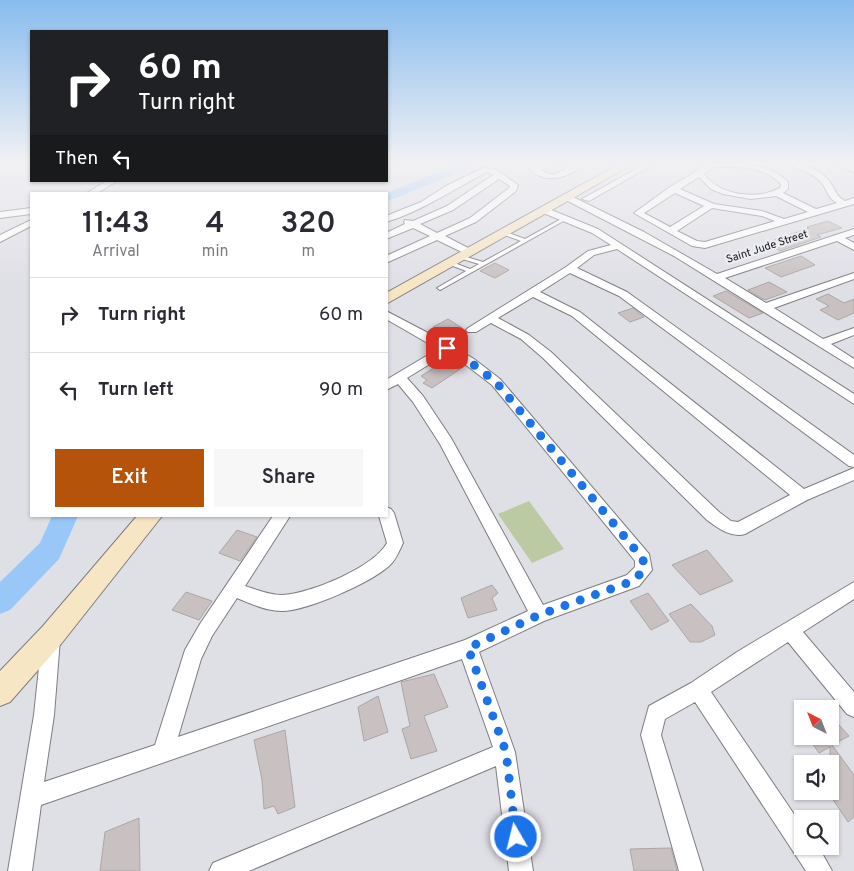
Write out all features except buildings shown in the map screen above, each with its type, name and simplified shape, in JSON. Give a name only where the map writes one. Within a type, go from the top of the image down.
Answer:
[{"type":"main road","points":[[388,298],[553,205]]},
{"type":"main road","points":[[0,692],[52,635],[150,517]]},
{"type":"street","points":[[388,218],[422,205]]},
{"type":"street","points":[[388,235],[455,205]]},
{"type":"street","points":[[388,259],[473,220],[493,205]]},
{"type":"street","points":[[583,205],[620,222],[717,277],[854,364]]},
{"type":"street","points":[[650,205],[638,213],[695,244],[705,246],[842,205]]},
{"type":"street","points":[[670,231],[711,205],[727,210],[768,215],[782,222]]},
{"type":"street","points":[[800,205],[815,212]]},
{"type":"street","points":[[544,210],[595,231],[620,246],[854,400]]},
{"type":"street","points":[[0,215],[30,211]]},
{"type":"street","points":[[396,215],[436,237],[460,258]]},
{"type":"street","points":[[0,239],[30,224]]},
{"type":"street","name":"Saint Jude Street","points":[[717,277],[854,232]]},
{"type":"street","points":[[837,237],[854,247]]},
{"type":"street","points":[[472,330],[570,269],[591,253],[620,246]]},
{"type":"street","points":[[570,269],[623,294],[854,462]]},
{"type":"street","points":[[766,307],[854,276]]},
{"type":"street","points":[[533,292],[576,314],[802,496]]},
{"type":"street","points":[[32,798],[468,648],[539,615],[633,581],[644,570],[643,559],[496,382],[470,362],[388,315]]},
{"type":"street","points":[[491,318],[525,338],[547,355],[721,523],[739,529],[802,496],[854,474]]},
{"type":"street","points":[[822,343],[854,331]]},
{"type":"street","points":[[388,385],[447,348]]},
{"type":"street","points":[[400,378],[418,399],[446,442],[539,615]]},
{"type":"street","points":[[163,754],[192,656],[206,630],[281,517]]},
{"type":"street","points":[[234,589],[257,599],[290,602],[363,573],[387,557],[395,543],[387,517]]},
{"type":"street","points":[[692,871],[651,735],[656,713],[698,690],[854,590]]},
{"type":"street","points":[[790,631],[854,707]]},
{"type":"street","points":[[20,871],[44,716],[52,635]]},
{"type":"street","points":[[468,648],[506,752],[521,871]]},
{"type":"street","points":[[698,690],[794,832]]},
{"type":"street","points":[[221,871],[506,752]]},
{"type":"street","points":[[810,855],[820,871]]},
{"type":"lane","points":[[440,288],[565,219]]},
{"type":"lane","points":[[504,233],[525,241]]},
{"type":"lane","points":[[460,258],[483,264]]},
{"type":"lane","points":[[460,258],[470,271]]},
{"type":"green space","points":[[529,501],[564,549],[532,563],[498,514]]},
{"type":"waterway","points":[[0,601],[50,551],[65,517]]},
{"type":"route","points":[[447,348],[470,362],[496,382],[643,559],[644,570],[633,581],[539,615],[468,648],[506,752],[516,837]]}]
